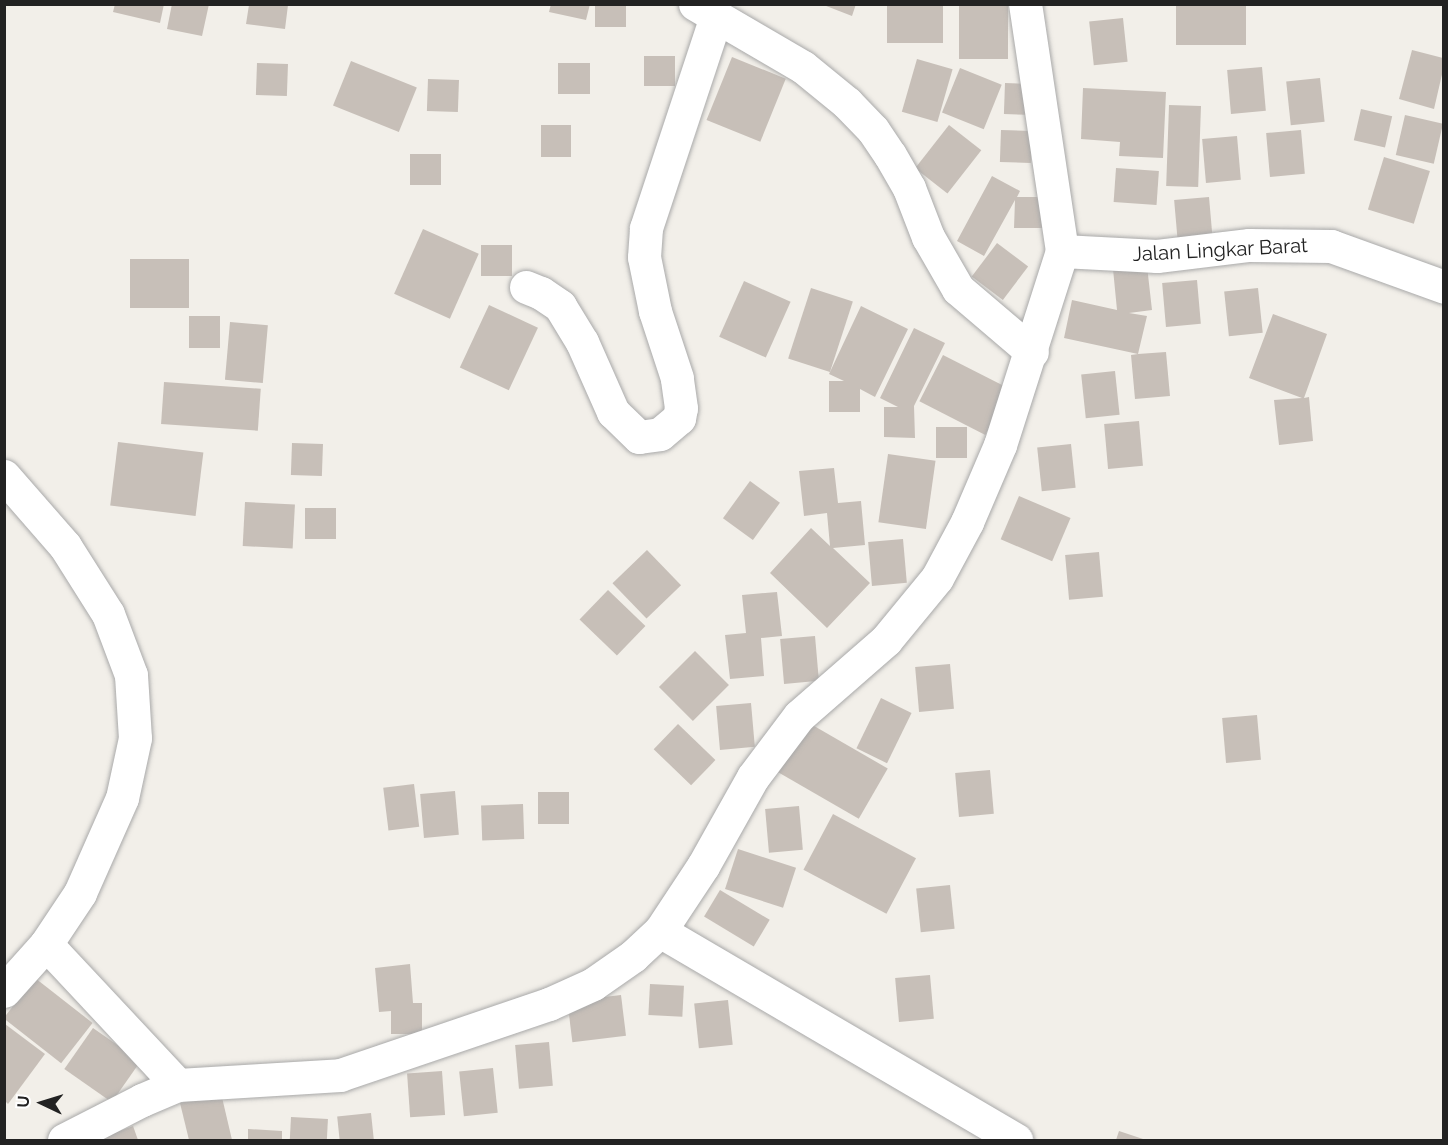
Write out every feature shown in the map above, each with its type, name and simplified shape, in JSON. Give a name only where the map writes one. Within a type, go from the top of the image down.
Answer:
[{"type":"street","points":[[64,1140],[142,1100],[178,1085],[340,1075],[549,1004],[593,984],[633,956],[660,931],[703,866],[753,777],[799,716],[886,640],[937,578],[967,522],[1000,445],[1032,352],[1062,251],[1025,4]]},
{"type":"street","points":[[526,287],[541,292],[560,306],[582,342],[613,412],[639,438],[660,434],[679,418],[681,408],[677,378],[655,311],[644,257],[646,228],[705,10],[803,68],[847,103],[873,130],[909,188],[928,237],[958,289],[1032,352]]},
{"type":"street","name":"Jalan Lingkar Barat","points":[[1062,251],[1157,256],[1249,245],[1331,246],[1443,287]]},
{"type":"street","points":[[4,476],[65,546],[108,614],[131,675],[135,738],[122,798],[80,893],[46,944],[4,991]]},
{"type":"street","points":[[660,931],[1016,1140]]},
{"type":"street","points":[[46,944],[178,1085]]},
{"type":"building","points":[[115,4],[164,4],[160,23],[113,12]]},
{"type":"building","points":[[172,4],[209,4],[202,36],[167,29]]},
{"type":"building","points":[[551,4],[590,4],[586,20],[549,12]]},
{"type":"building","points":[[595,4],[626,4],[626,27],[595,27]]},
{"type":"building","points":[[821,4],[856,4],[852,16]]},
{"type":"building","points":[[887,4],[943,4],[943,43],[887,43]]},
{"type":"building","points":[[959,4],[1008,4],[1008,59],[959,59]]},
{"type":"building","points":[[1176,4],[1246,4],[1246,45],[1176,45]]},
{"type":"building","points":[[249,5],[288,5],[285,29],[246,24]]},
{"type":"building","points":[[1123,18],[1128,62],[1094,65],[1089,22]]},
{"type":"building","points":[[1412,50],[1443,58],[1443,70],[1434,109],[1399,99]]},
{"type":"building","points":[[644,56],[675,56],[675,86],[644,86]]},
{"type":"building","points":[[732,57],[786,79],[760,142],[707,120]]},
{"type":"building","points":[[917,59],[953,69],[937,122],[902,112]]},
{"type":"building","points":[[351,61],[417,88],[399,132],[333,106]]},
{"type":"building","points":[[257,63],[288,64],[287,96],[256,95]]},
{"type":"building","points":[[558,63],[590,63],[590,94],[558,94]]},
{"type":"building","points":[[1262,67],[1266,111],[1231,114],[1227,70]]},
{"type":"building","points":[[960,68],[1002,85],[984,129],[942,113]]},
{"type":"building","points":[[1320,78],[1325,122],[1291,125],[1286,82]]},
{"type":"building","points":[[428,79],[459,80],[458,112],[427,111]]},
{"type":"building","points":[[1005,83],[1036,84],[1035,115],[1004,114]]},
{"type":"building","points":[[1083,88],[1166,92],[1163,158],[1119,156],[1120,142],[1081,139]]},
{"type":"building","points":[[1169,105],[1201,106],[1198,187],[1166,186]]},
{"type":"building","points":[[1361,109],[1392,116],[1385,147],[1354,140]]},
{"type":"building","points":[[1405,115],[1443,124],[1434,164],[1396,155]]},
{"type":"building","points":[[541,125],[571,125],[571,157],[541,157]]},
{"type":"building","points":[[949,125],[981,150],[947,194],[915,168]]},
{"type":"building","points":[[1001,130],[1032,131],[1031,163],[1000,162]]},
{"type":"building","points":[[1301,130],[1305,174],[1270,177],[1266,133]]},
{"type":"building","points":[[1237,136],[1241,180],[1206,183],[1202,139]]},
{"type":"building","points":[[410,154],[441,154],[441,185],[410,185]]},
{"type":"building","points":[[1384,157],[1430,171],[1414,224],[1368,210]]},
{"type":"building","points":[[1116,168],[1159,171],[1157,205],[1114,202]]},
{"type":"building","points":[[992,176],[1020,191],[1017,197],[1046,197],[1046,228],[1014,228],[1015,200],[984,256],[957,241]]},
{"type":"building","points":[[1209,197],[1213,241],[1178,244],[1174,200]]},
{"type":"building","points":[[423,229],[479,254],[450,319],[394,294]]},
{"type":"building","points":[[997,243],[1028,266],[1003,300],[972,277]]},
{"type":"building","points":[[481,245],[512,245],[512,276],[481,276]]},
{"type":"building","points":[[130,259],[189,259],[189,308],[130,308]]},
{"type":"building","points":[[1147,266],[1152,310],[1129,313],[1147,316],[1138,354],[1064,338],[1072,300],[1117,310],[1113,269]]},
{"type":"building","points":[[1197,280],[1201,324],[1166,327],[1162,283]]},
{"type":"building","points":[[744,281],[791,302],[766,357],[719,337]]},
{"type":"building","points":[[811,288],[853,302],[830,372],[788,358]]},
{"type":"building","points":[[1258,288],[1263,333],[1229,336],[1224,292]]},
{"type":"building","points":[[489,305],[538,328],[509,390],[460,368]]},
{"type":"building","points":[[861,306],[908,329],[875,397],[860,389],[860,412],[829,412],[829,381],[844,381],[829,374]]},
{"type":"building","points":[[1273,314],[1327,334],[1304,398],[1309,397],[1313,441],[1279,445],[1274,400],[1302,398],[1249,378]]},
{"type":"building","points":[[189,316],[220,316],[220,348],[189,348]]},
{"type":"building","points":[[230,322],[268,325],[263,383],[225,380]]},
{"type":"building","points":[[914,328],[945,343],[914,406],[915,438],[884,437],[884,407],[898,407],[880,398]]},
{"type":"building","points":[[1166,352],[1170,396],[1135,399],[1131,355]]},
{"type":"building","points":[[943,355],[1009,389],[985,435],[919,401]]},
{"type":"building","points":[[1115,371],[1120,415],[1086,418],[1081,375]]},
{"type":"building","points":[[164,382],[261,389],[258,431],[161,424]]},
{"type":"building","points":[[1139,421],[1143,466],[1108,469],[1104,424]]},
{"type":"building","points":[[936,427],[967,427],[967,458],[936,458]]},
{"type":"building","points":[[118,442],[203,452],[196,516],[110,506]]},
{"type":"building","points":[[292,443],[323,444],[322,476],[291,475]]},
{"type":"building","points":[[1071,444],[1076,488],[1042,491],[1037,448]]},
{"type":"building","points":[[888,454],[936,461],[926,529],[878,522]]},
{"type":"building","points":[[834,468],[838,503],[861,501],[865,545],[833,548],[870,583],[827,628],[770,573],[811,528],[830,546],[827,513],[804,516],[799,471]]},
{"type":"building","points":[[750,481],[780,503],[753,540],[723,518]]},
{"type":"building","points":[[1019,496],[1071,518],[1052,561],[1001,539]]},
{"type":"building","points":[[245,502],[295,505],[293,549],[243,546]]},
{"type":"building","points":[[305,508],[336,508],[336,539],[305,539]]},
{"type":"building","points":[[903,539],[907,583],[872,586],[868,542]]},
{"type":"building","points":[[647,550],[681,585],[647,619],[612,583]]},
{"type":"building","points":[[1099,552],[1103,597],[1069,600],[1065,555]]},
{"type":"building","points":[[608,590],[645,626],[617,656],[580,619]]},
{"type":"building","points":[[777,592],[782,636],[761,638],[764,676],[730,679],[725,635],[746,633],[742,595]]},
{"type":"building","points":[[815,636],[819,681],[784,684],[780,639]]},
{"type":"building","points":[[695,651],[729,685],[693,721],[659,687]]},
{"type":"building","points":[[950,664],[954,709],[919,712],[915,667]]},
{"type":"building","points":[[881,698],[912,713],[887,763],[856,748]]},
{"type":"building","points":[[751,703],[755,747],[720,750],[716,706]]},
{"type":"building","points":[[1257,715],[1261,760],[1226,763],[1222,718]]},
{"type":"building","points":[[802,719],[888,768],[859,819],[773,769]]},
{"type":"building","points":[[678,724],[715,760],[691,785],[654,749]]},
{"type":"building","points":[[990,770],[994,814],[959,817],[955,773]]},
{"type":"building","points":[[414,784],[419,827],[388,830],[383,788]]},
{"type":"building","points":[[455,791],[459,835],[424,838],[420,794]]},
{"type":"building","points":[[538,792],[569,792],[569,824],[538,824]]},
{"type":"building","points":[[523,804],[524,839],[482,840],[481,805]]},
{"type":"building","points":[[799,806],[803,850],[769,853],[765,809]]},
{"type":"building","points":[[833,814],[916,858],[886,914],[803,870]]},
{"type":"building","points":[[738,849],[796,868],[783,908],[725,889]]},
{"type":"building","points":[[950,885],[955,929],[921,932],[916,889]]},
{"type":"building","points":[[720,890],[770,920],[754,946],[704,917]]},
{"type":"building","points":[[410,964],[413,1003],[422,1003],[422,1034],[391,1034],[391,1011],[379,1012],[375,968]]},
{"type":"building","points":[[930,975],[934,1019],[899,1022],[895,978]]},
{"type":"building","points":[[35,978],[93,1023],[61,1063],[4,1019]]},
{"type":"building","points":[[650,984],[684,986],[682,1017],[648,1015]]},
{"type":"building","points":[[621,995],[626,1036],[572,1042],[567,1002]]},
{"type":"building","points":[[728,1000],[733,1045],[699,1048],[694,1004]]},
{"type":"building","points":[[5,1024],[45,1054],[8,1104],[5,1101]]},
{"type":"building","points":[[93,1028],[141,1061],[112,1102],[64,1069]]},
{"type":"building","points":[[549,1042],[553,1086],[519,1089],[515,1045]]},
{"type":"building","points":[[493,1068],[498,1113],[464,1116],[459,1072]]},
{"type":"building","points":[[442,1071],[445,1115],[410,1117],[407,1073]]},
{"type":"building","points":[[221,1093],[232,1140],[189,1140],[180,1103]]},
{"type":"building","points":[[371,1113],[374,1140],[340,1140],[337,1117]]},
{"type":"building","points":[[291,1117],[328,1119],[327,1140],[290,1140]]},
{"type":"building","points":[[133,1126],[138,1140],[95,1140]]},
{"type":"building","points":[[248,1129],[282,1131],[282,1140],[248,1140]]},
{"type":"building","points":[[1119,1131],[1146,1140],[1116,1140]]}]
